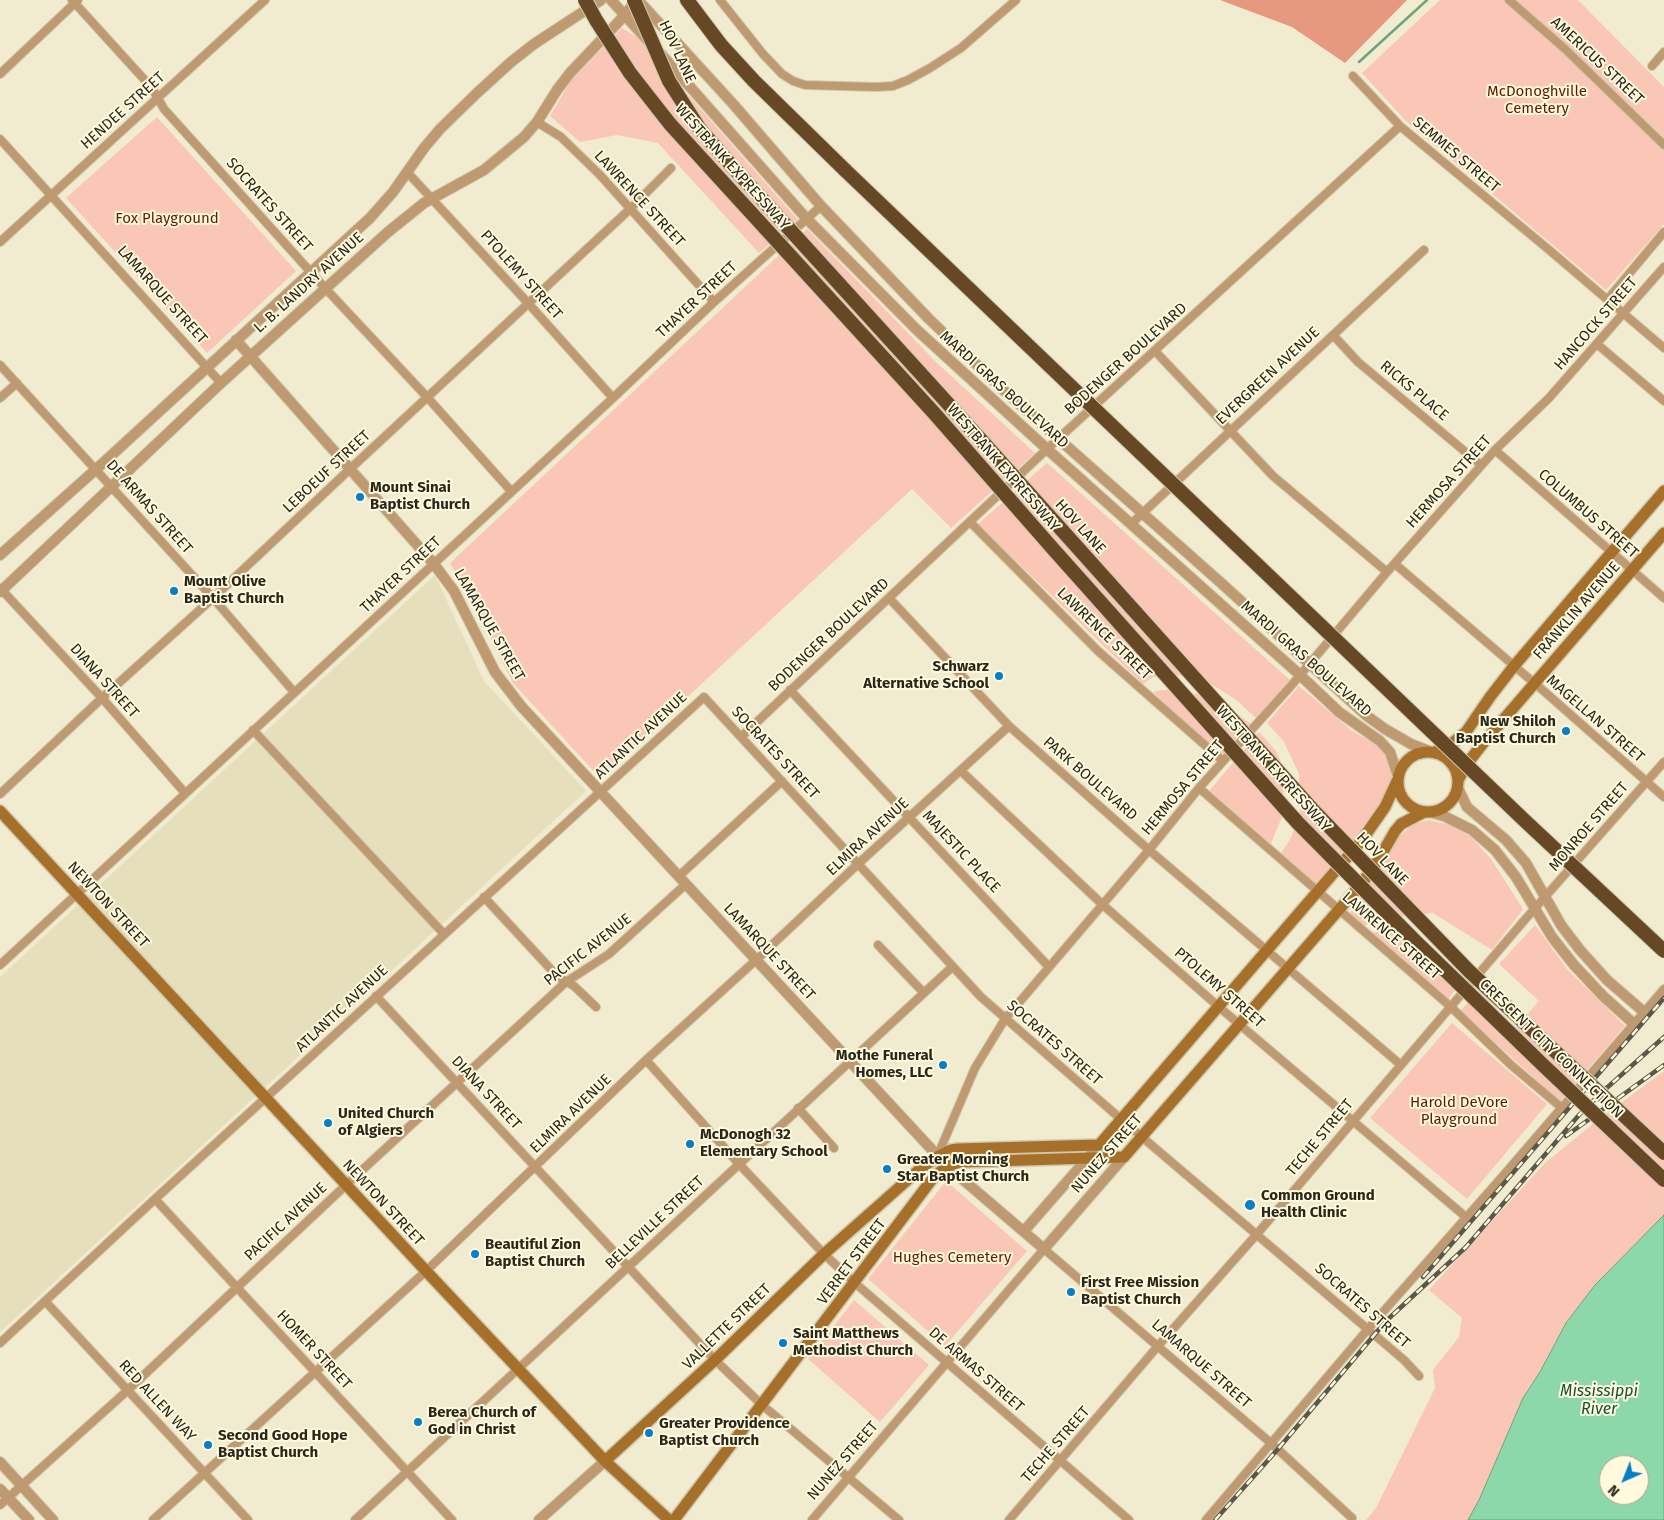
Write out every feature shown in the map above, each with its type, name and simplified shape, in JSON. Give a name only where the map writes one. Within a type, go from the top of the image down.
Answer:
[{"type":"highway","name":"WESTBANK EXPRESSWAY","points":[[585,0],[630,73],[670,124],[934,413],[1298,823],[1416,942]]},
{"type":"highway","name":"HOV LANE","points":[[636,0],[669,81],[705,134],[732,166],[982,441],[1299,795],[1468,971],[1664,1152]]},
{"type":"highway","points":[[688,0],[721,45],[831,158],[1523,819],[1664,951]]},
{"type":"highway","name":"CRESCENT CITY CONNECTION","points":[[1416,942],[1664,1180]]},
{"type":"main road","name":"FRANKLIN AVENUE","points":[[1514,666],[1664,491]]},
{"type":"main road","name":"FRANKLIN AVENUE","points":[[1458,783],[1476,751],[1664,533]]},
{"type":"main road","points":[[1432,752],[1444,757],[1452,764],[1458,783],[1454,796],[1448,804],[1439,810],[1427,812],[1415,809],[1403,800],[1399,791],[1398,778],[1402,766],[1408,758],[1418,753],[1445,749],[1466,732],[1514,666]]},
{"type":"main road","name":"NUNEZ STREET","points":[[1099,1145],[1370,830],[1385,807],[1398,778]]},
{"type":"main road","name":"NEWTON STREET","points":[[0,811],[426,1271],[605,1461],[669,1520]]},
{"type":"main road","name":"NUNEZ STREET","points":[[1124,1157],[1339,910],[1372,870],[1401,824],[1427,812]]},
{"type":"main road","name":"VALLETTE STREET","points":[[605,1461],[715,1360],[824,1254],[921,1168],[937,1157],[951,1150],[958,1149],[1099,1145]]},
{"type":"main road","points":[[947,1166],[960,1162],[1124,1157]]},
{"type":"main road","name":"VERRET STREET","points":[[674,1520],[934,1178],[947,1166]]},
{"type":"street","name":"HENDEE STREET","points":[[0,242],[265,0]]},
{"type":"street","name":"L. B. LANDRY AVENUE","points":[[0,555],[370,218],[440,129],[490,80],[534,44],[601,0]]},
{"type":"street","name":"MARDI GRAS BOULEVARD","points":[[611,0],[806,218],[917,330],[1340,712],[1386,747],[1391,755],[1398,778]]},
{"type":"street","name":"L. B. LANDRY AVENUE","points":[[1,590],[250,356],[388,232],[432,198],[484,170],[508,151],[537,122],[570,73],[625,15],[636,0]]},
{"type":"street","name":"MARDI GRAS BOULEVARD","points":[[636,0],[728,98],[821,206],[929,319],[999,386],[1367,716],[1411,744],[1432,752]]},
{"type":"street","points":[[720,0],[763,54],[782,74],[793,81],[805,85],[876,87],[893,86],[930,68],[961,48],[1016,0]]},
{"type":"street","name":"AMERICUS STREET","points":[[1509,0],[1565,49],[1664,145]]},
{"type":"street","name":"SOCRATES STREET","points":[[75,1],[152,88],[164,109],[325,288],[428,397],[511,491]]},
{"type":"street","points":[[0,74],[75,1]]},
{"type":"street","points":[[1652,66],[1664,52]]},
{"type":"street","name":"SEMMES STREET","points":[[1353,76],[1400,126],[1664,348]]},
{"type":"street","name":"LAWRENCE STREET","points":[[537,122],[561,136],[600,175],[714,302]]},
{"type":"street","name":"BODENGER BOULEVARD","points":[[741,737],[1047,449],[1400,126]]},
{"type":"street","name":"LAMARQUE STREET","points":[[0,138],[221,383]]},
{"type":"street","name":"LEBOEUF STREET","points":[[0,794],[630,209],[671,168]]},
{"type":"street","name":"PTOLEMY STREET","points":[[408,172],[528,302],[613,398]]},
{"type":"street","name":"THAYER STREET","points":[[0,965],[613,398],[714,302],[821,206]]},
{"type":"street","name":"HANCOCK STREET","points":[[1607,300],[1664,232]]},
{"type":"street","name":"EVERGREEN AVENUE","points":[[1131,524],[1424,250]]},
{"type":"street","name":"HANCOCK STREET","points":[[1549,398],[1664,267]]},
{"type":"street","name":"RICKS PLACE","points":[[1333,335],[1358,362],[1481,465]]},
{"type":"street","name":"LAMARQUE STREET","points":[[236,340],[434,564],[454,591],[495,672],[521,706],[937,1157],[1272,1444],[1352,1518]]},
{"type":"street","points":[[1597,344],[1664,401]]},
{"type":"street","points":[[1155,351],[1273,476],[1387,572]]},
{"type":"street","name":"DE ARMAS STREET","points":[[0,364],[213,598],[294,692]]},
{"type":"street","points":[[0,398],[17,383]]},
{"type":"street","name":"HERMOSA STREET","points":[[937,1157],[975,1068],[1005,1019],[1150,850],[1223,761],[1300,675],[1387,572],[1494,450],[1549,398]]},
{"type":"street","name":"COLUMBUS STREET","points":[[1494,450],[1664,598]]},
{"type":"street","name":"LAWRENCE STREET","points":[[970,522],[1098,650],[1223,761]]},
{"type":"street","name":"MAGELLAN STREET","points":[[1395,564],[1664,797]]},
{"type":"street","name":"DIANA STREET","points":[[1,590],[102,698],[185,793]]},
{"type":"street","name":"PARK BOULEVARD","points":[[889,598],[1009,726],[1150,850],[1402,1065]]},
{"type":"street","name":"MAJESTIC PLACE","points":[[790,690],[1049,967]]},
{"type":"street","name":"SOCRATES STREET","points":[[704,697],[981,997],[1122,1120],[1404,1360],[1419,1376]]},
{"type":"street","name":"ATLANTIC AVENUE","points":[[0,1343],[704,697]]},
{"type":"street","name":"ELMIRA AVENUE","points":[[152,1520],[426,1271],[646,1060],[1009,726]]},
{"type":"street","points":[[253,730],[444,934]]},
{"type":"street","name":"MONROE STREET","points":[[1534,910],[1664,762]]},
{"type":"street","name":"PTOLEMY STREET","points":[[961,771],[1103,905],[1219,1007],[1467,1218]]},
{"type":"street","name":"PACIFIC AVENUE","points":[[0,1505],[128,1390],[566,982],[609,954],[782,781]]},
{"type":"street","points":[[1458,783],[1467,807],[1500,835],[1522,858],[1561,925],[1580,950],[1607,980],[1644,1012]]},
{"type":"street","name":"LAWRENCE STREET","points":[[1200,788],[1451,1007],[1511,1065],[1562,1108]]},
{"type":"street","points":[[1427,812],[1459,822],[1495,850],[1516,877],[1534,910],[1552,937],[1574,965],[1603,996],[1634,1024]]},
{"type":"street","points":[[484,897],[558,977],[574,986],[596,1007]]},
{"type":"street","name":"TECHE STREET","points":[[1009,1520],[1534,910]]},
{"type":"street","points":[[878,945],[924,992]]},
{"type":"street","name":"BELLEVILLE STREET","points":[[355,1520],[952,967]]},
{"type":"street","points":[[1206,1520],[1368,1329],[1467,1218],[1664,989]]},
{"type":"street","name":"DIANA STREET","points":[[376,996],[715,1360],[762,1404],[899,1520]]},
{"type":"street","name":"DE ARMAS STREET","points":[[646,1060],[739,1164],[824,1254],[1129,1520]]},
{"type":"street","points":[[798,1108],[834,1148]]},
{"type":"street","name":"NUNEZ STREET","points":[[1024,1231],[1099,1145]]},
{"type":"street","name":"NUNEZ STREET","points":[[812,1520],[1124,1157]]},
{"type":"street","name":"HOMER STREET","points":[[155,1199],[452,1520]]},
{"type":"street","name":"RED ALLEN WAY","points":[[45,1301],[248,1520]]},
{"type":"street","name":"VALLETTE STREET","points":[[539,1520],[605,1461]]},
{"type":"street","points":[[0,1462],[53,1520]]},
{"type":"street","points":[[0,1489],[29,1520]]},
{"type":"shaded area","points":[[1220,0],[1407,0],[1345,63],[1292,27]]},
{"type":"shaded area","points":[[435,575],[484,681],[586,791],[0,1332],[0,977]]},
{"type":"green space","name":"McDonoghville Cemetery","points":[[1440,0],[1578,0],[1664,87],[1664,224],[1606,290],[1406,121],[1362,73]]},
{"type":"green space","points":[[622,28],[638,38],[798,220],[759,253],[658,143],[617,135],[580,142],[550,116],[570,82]]},
{"type":"green space","name":"Fox Playground","points":[[157,117],[296,271],[207,353],[66,198]]},
{"type":"green space","points":[[807,229],[936,362],[1035,453],[951,528],[912,489],[600,778],[513,683],[478,612],[450,563]]},
{"type":"green space","points":[[1047,463],[1291,681],[1257,719],[1235,699],[1203,679],[1176,675],[1153,677],[1143,684],[978,524]]},
{"type":"green space","points":[[1299,686],[1352,731],[1377,745],[1391,762],[1392,781],[1381,804],[1363,832],[1317,885],[1281,853],[1291,838],[1300,811],[1299,774],[1284,742],[1267,723]]},
{"type":"green space","points":[[1162,690],[1188,691],[1226,706],[1251,724],[1220,759],[1153,692]]},
{"type":"green space","points":[[1259,732],[1276,751],[1284,769],[1283,814],[1271,844],[1209,791]]},
{"type":"green space","points":[[1429,820],[1450,825],[1471,837],[1491,859],[1523,909],[1492,950],[1433,913],[1382,918],[1364,926],[1350,913],[1385,862],[1397,839],[1413,824]]},
{"type":"green space","points":[[1535,925],[1567,969],[1625,1026],[1560,1101],[1460,1011],[1469,1001],[1508,1037],[1539,1001],[1499,964]]},
{"type":"green space","points":[[1389,930],[1455,990],[1448,999],[1371,933]]},
{"type":"green space","name":"Harold DeVore Playground","points":[[1452,1023],[1547,1104],[1467,1199],[1370,1118]]},
{"type":"green space","points":[[1664,1071],[1664,1215],[1595,1285],[1566,1323],[1540,1372],[1523,1398],[1479,1500],[1468,1520],[1366,1520],[1376,1508],[1435,1388],[1433,1370],[1459,1337],[1462,1318],[1429,1290],[1545,1163],[1594,1123]]},
{"type":"green space","name":"Hughes Cemetery","points":[[946,1181],[1027,1251],[945,1346],[868,1279]]},
{"type":"green space","points":[[854,1300],[929,1365],[880,1422],[808,1359]]},
{"type":"water","name":"Mississippi River","points":[[1664,1215],[1664,1520],[1468,1520],[1479,1500],[1523,1398],[1540,1372],[1566,1323],[1595,1285]]},
{"type":"waterway","points":[[1359,62],[1427,0]]},
{"type":"railway","points":[[1423,1277],[1664,998]]},
{"type":"railway","points":[[1215,1520],[1278,1449],[1386,1321],[1466,1247],[1579,1115],[1664,1037]]},
{"type":"railway","points":[[1566,1136],[1664,1065]]},
{"type":"place","name":"Mount Sinai Baptist Church","points":[[360,497]]},
{"type":"place","name":"Mount Olive Baptist Church","points":[[174,591]]},
{"type":"place","name":"Schwarz Alternative School","points":[[999,676]]},
{"type":"place","name":"New Shiloh Baptist Church","points":[[1566,731]]},
{"type":"place","name":"Mothe Funeral Homes, LLC","points":[[943,1065]]},
{"type":"place","name":"United Church of Algiers","points":[[328,1123]]},
{"type":"place","name":"McDonogh 32 Elementary School","points":[[690,1144]]},
{"type":"place","name":"Greater Morning Star Baptist Church","points":[[887,1169]]},
{"type":"place","name":"Common Ground Health Clinic","points":[[1250,1205]]},
{"type":"place","name":"Beautiful Zion Baptist Church","points":[[475,1254]]},
{"type":"place","name":"First Free Mission Baptist Church","points":[[1071,1292]]},
{"type":"place","name":"Saint Matthews Methodist Church","points":[[783,1343]]},
{"type":"place","name":"Berea Church of God in Christ","points":[[418,1422]]},
{"type":"place","name":"Greater Providence Baptist Church","points":[[649,1433]]},
{"type":"place","name":"Second Good Hope Baptist Church","points":[[208,1445]]}]
